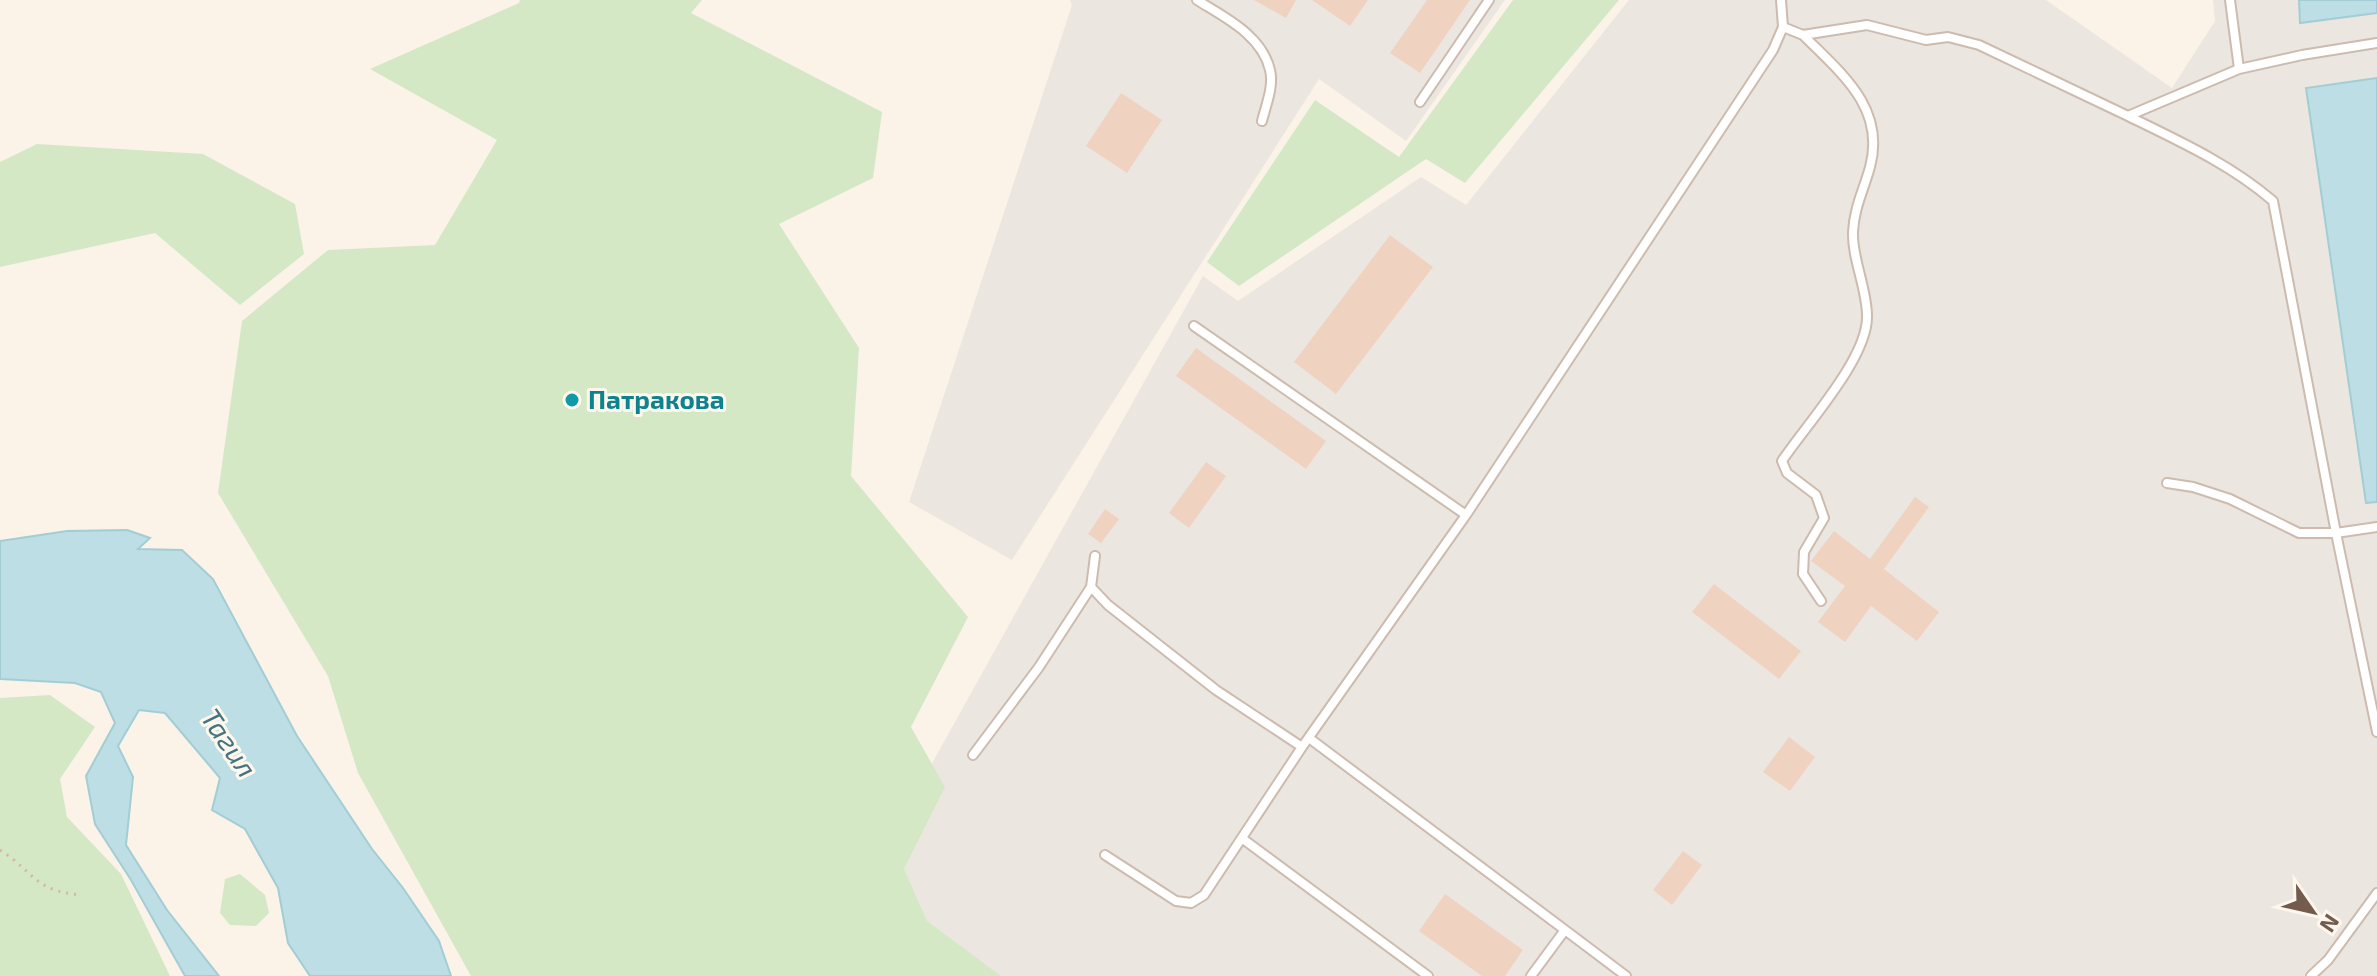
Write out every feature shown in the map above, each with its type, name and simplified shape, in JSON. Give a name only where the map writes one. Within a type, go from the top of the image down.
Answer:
[{"type":"lane","points":[[1197,0],[1240,27],[1260,50],[1270,70],[1270,90],[1262,121]]},
{"type":"lane","points":[[1420,102],[1489,0]]},
{"type":"lane","points":[[1105,855],[1176,901],[1191,903],[1204,895],[1302,747],[1466,515],[1773,50],[1783,27],[1781,0]]},
{"type":"lane","points":[[2230,0],[2239,69]]},
{"type":"lane","points":[[1803,35],[1867,25],[1926,40],[1948,37],[1979,45],[2212,158],[2273,201],[2377,732]]},
{"type":"lane","points":[[1783,27],[1803,35],[1840,72],[1869,111],[1875,140],[1869,169],[1857,199],[1853,235],[1867,318],[1863,341],[1851,365],[1782,461],[1787,473],[1816,495],[1824,518],[1804,552],[1803,574],[1821,601]]},
{"type":"lane","points":[[2128,116],[2239,69],[2377,43]]},
{"type":"lane","points":[[1194,326],[1466,515]]},
{"type":"lane","points":[[2167,483],[2193,487],[2230,499],[2299,533],[2336,533],[2377,527]]},
{"type":"lane","points":[[973,755],[1039,667],[1091,587],[1095,556]]},
{"type":"lane","points":[[1091,587],[1108,605],[1216,690],[1302,747]]},
{"type":"lane","points":[[1309,738],[1626,976]]},
{"type":"lane","points":[[1243,839],[1428,976]]},
{"type":"lane","points":[[2311,976],[2328,960],[2377,893]]},
{"type":"lane","points":[[1531,976],[1565,930]]},
{"type":"path","points":[[0,850],[40,885],[63,893],[82,895]]},
{"type":"shaded area","points":[[1070,0],[1505,0],[1406,141],[1319,79],[1012,560],[909,502],[1072,5]]},
{"type":"shaded area","points":[[1629,0],[2046,0],[2172,88],[2215,21],[2213,0],[2377,0],[2377,976],[895,976],[891,837],[1203,276],[1238,301],[1421,177],[1466,205]]},
{"type":"green space","points":[[520,0],[702,0],[691,13],[882,112],[873,178],[779,224],[859,348],[851,476],[968,617],[911,727],[945,787],[904,869],[927,921],[1001,976],[471,976],[358,773],[328,676],[218,493],[242,321],[328,250],[435,245],[497,140],[370,69]]},
{"type":"green space","points":[[1513,0],[1619,0],[1465,183],[1426,159],[1239,286],[1207,262],[1315,100],[1399,157]]},
{"type":"green space","points":[[37,144],[203,154],[295,204],[304,254],[240,305],[155,233],[0,267],[0,162]]},
{"type":"green space","points":[[50,695],[95,727],[60,779],[67,817],[121,874],[170,976],[0,976],[0,698]]},
{"type":"green space","points":[[240,874],[265,895],[269,913],[256,926],[230,925],[220,913],[225,879]]},
{"type":"water","points":[[2299,0],[2377,0],[2377,13],[2300,23]]},
{"type":"water","points":[[2377,78],[2377,502],[2366,503],[2306,88]]},
{"type":"water","name":"Тагил","points":[[127,530],[150,538],[138,549],[182,550],[213,579],[297,736],[372,849],[439,941],[451,976],[310,976],[288,943],[278,888],[245,829],[212,810],[220,778],[165,713],[139,710],[118,746],[133,777],[126,845],[167,910],[219,976],[185,976],[131,880],[95,824],[86,776],[115,723],[101,692],[75,683],[0,679],[0,541],[67,531]]},
{"type":"building","points":[[1254,0],[1296,0],[1286,18]]},
{"type":"building","points":[[1312,0],[1368,0],[1350,26]]},
{"type":"building","points":[[1427,0],[1470,0],[1420,73],[1390,53]]},
{"type":"building","points":[[1121,93],[1162,120],[1127,173],[1086,146]]},
{"type":"building","points":[[1390,235],[1433,267],[1336,394],[1294,362]]},
{"type":"building","points":[[1196,348],[1326,441],[1306,469],[1176,376]]},
{"type":"building","points":[[1206,462],[1226,476],[1189,528],[1169,513]]},
{"type":"building","points":[[1915,497],[1929,507],[1884,569],[1939,612],[1917,641],[1871,606],[1845,642],[1818,622],[1845,586],[1811,561],[1834,531],[1870,559]]},
{"type":"building","points":[[1105,509],[1119,519],[1101,543],[1088,534]]},
{"type":"building","points":[[1714,584],[1801,651],[1779,679],[1692,612]]},
{"type":"building","points":[[1789,737],[1815,757],[1790,791],[1763,772]]},
{"type":"building","points":[[1683,851],[1702,865],[1672,905],[1653,890]]},
{"type":"building","points":[[1445,894],[1523,950],[1505,976],[1482,976],[1419,931]]},
{"type":"place","name":"Патракова","points":[[572,400]]}]
